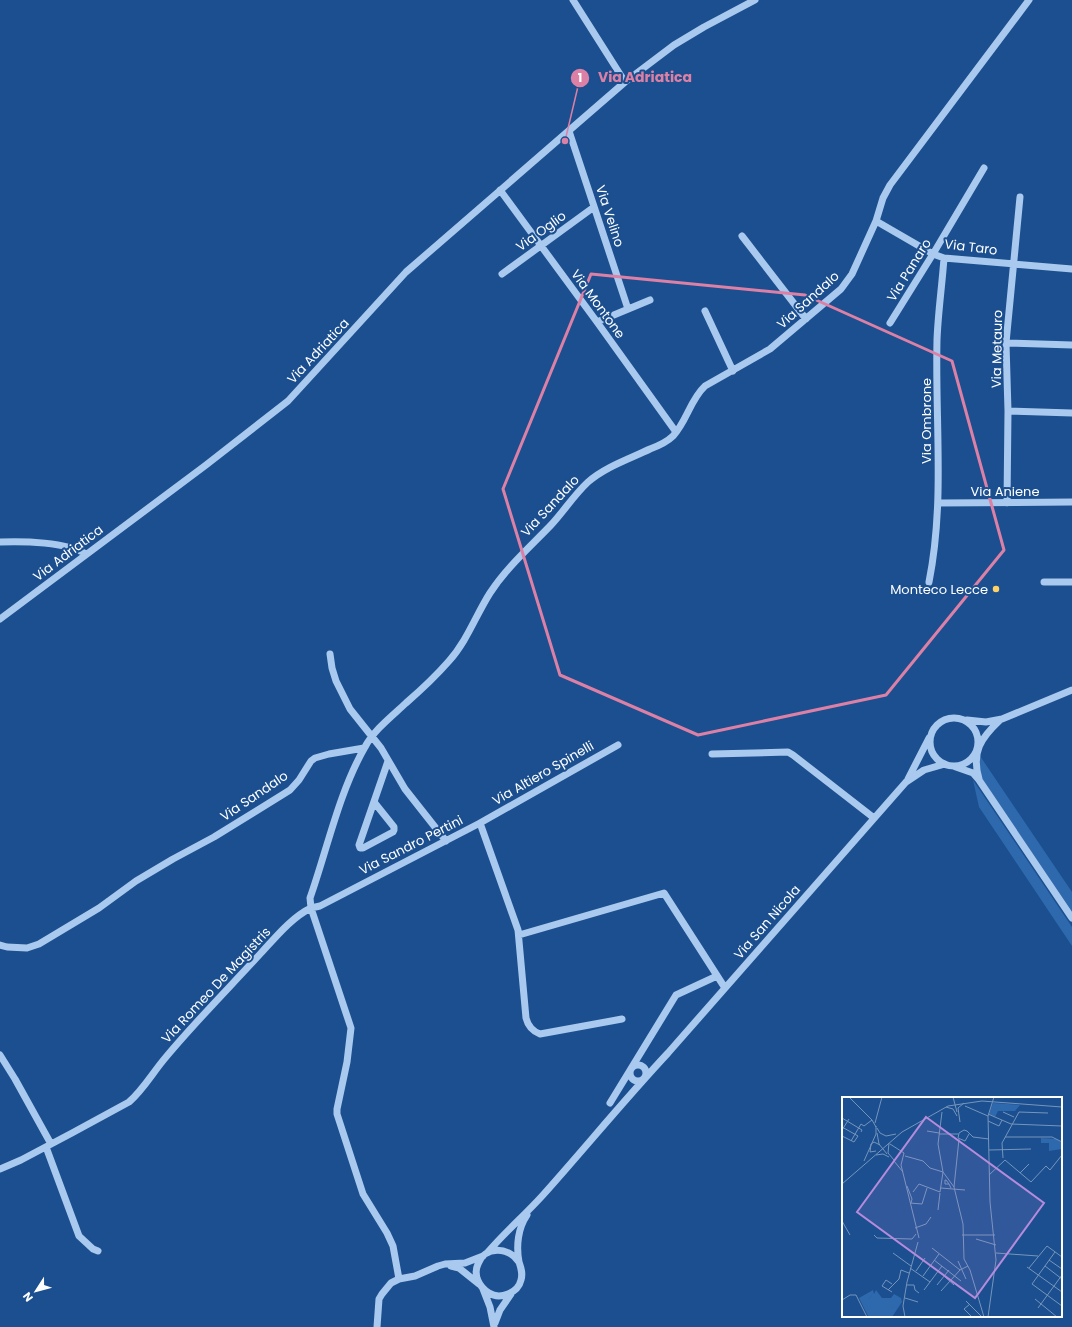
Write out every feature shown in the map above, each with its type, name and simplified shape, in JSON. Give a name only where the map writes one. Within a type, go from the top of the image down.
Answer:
[{"type":"street","points":[[573,0],[625,82]]},
{"type":"street","name":"Via Adriatica","points":[[0,619],[288,401],[406,272],[625,82],[674,45],[755,0]]},
{"type":"street","name":"Via Sandalo","points":[[0,953],[5,950],[34,946],[53,936],[142,878],[282,794],[295,785],[311,761],[315,758],[364,748],[381,726],[433,679],[450,660],[464,641],[490,592],[523,552],[564,510],[575,495],[598,475],[670,439],[680,427],[699,392],[705,386],[770,349],[841,289],[848,281],[876,221],[883,198],[890,185],[1029,0]]},
{"type":"street","name":"Via Velino","points":[[569,131],[628,309]]},
{"type":"street","name":"Via Panaro","points":[[890,323],[984,168]]},
{"type":"street","name":"Via Montone","points":[[500,190],[676,432]]},
{"type":"street","name":"Via Metauro","points":[[1007,503],[1008,411],[1006,343],[1020,197]]},
{"type":"street","name":"Via Oglio","points":[[502,274],[594,207]]},
{"type":"street","name":"Via Taro","points":[[876,221],[933,254],[944,258],[1072,269]]},
{"type":"street","points":[[742,236],[775,281],[806,319]]},
{"type":"street","name":"Via Ombrone","points":[[930,582],[935,555],[938,503],[937,339],[944,258]]},
{"type":"street","points":[[597,322],[650,300]]},
{"type":"street","points":[[705,311],[733,370]]},
{"type":"street","points":[[1006,343],[1072,345]]},
{"type":"street","points":[[1008,411],[1072,412]]},
{"type":"street","name":"Via Aniene","points":[[938,503],[1072,502]]},
{"type":"street","points":[[0,542],[27,542],[54,545],[79,550],[86,554]]},
{"type":"street","points":[[1044,582],[1072,582]]},
{"type":"street","points":[[330,654],[332,668],[345,700],[357,718],[372,736],[405,789],[446,841]]},
{"type":"street","name":"Via San Nicola","points":[[534,1205],[503,1234],[485,1254],[476,1269],[476,1276],[490,1307],[494,1327],[500,1310],[521,1281],[522,1269],[519,1262],[518,1244],[519,1232],[525,1217],[645,1078],[906,782],[915,768],[931,734],[938,723],[951,718],[986,722],[1002,719],[1072,690]]},
{"type":"street","points":[[963,719],[976,731],[978,740],[976,762],[979,780]]},
{"type":"street","name":"Via San Nicola","points":[[906,782],[924,770],[945,764],[953,766],[962,765],[970,760],[974,756],[982,740],[1002,719]]},
{"type":"street","points":[[931,734],[930,745],[932,752],[936,758],[945,764]]},
{"type":"street","name":"Via Altiero Spinelli","points":[[480,823],[618,745]]},
{"type":"street","points":[[364,748],[352,773],[310,898],[311,908],[351,1028],[348,1062],[337,1114],[363,1194],[387,1233],[393,1246],[399,1279]]},
{"type":"street","points":[[712,754],[788,752],[874,818]]},
{"type":"street","points":[[374,802],[394,827],[394,830],[393,832],[363,848],[360,848],[359,845],[388,761]]},
{"type":"street","points":[[953,766],[972,774],[979,780],[1072,918]]},
{"type":"street","name":"Via Sandro Pertini","points":[[311,908],[320,906],[480,823],[518,930],[526,1018],[527,1023],[532,1030],[536,1033],[544,1034],[622,1019]]},
{"type":"street","points":[[519,935],[664,893],[725,988]]},
{"type":"street","name":"Via Romeo De Magistris","points":[[0,1169],[22,1160],[121,1107],[136,1096],[165,1057],[206,1012],[270,944],[302,913],[311,908]]},
{"type":"street","name":"Via Sandalo","points":[[0,945],[18,948]]},
{"type":"street","points":[[610,1103],[676,995],[717,976]]},
{"type":"street","points":[[0,1055],[18,1084],[49,1145],[79,1236],[93,1249],[98,1251]]},
{"type":"street","points":[[640,1064],[645,1068],[645,1078],[640,1081],[636,1081],[631,1078],[629,1074],[630,1069],[635,1065],[640,1064]]},
{"type":"street","name":"Via San Nicola","points":[[377,1327],[379,1299],[391,1283],[399,1279],[415,1276],[445,1264],[465,1263],[495,1250],[503,1250],[510,1253],[519,1262]]},
{"type":"street","points":[[445,1264],[458,1268],[490,1294],[495,1296],[505,1295],[512,1292]]},
{"type":"highlighted area","points":[[591,274],[805,295],[952,361],[1004,550],[886,695],[698,735],[560,675],[503,489]]},
{"type":"shaded area","points":[[980,756],[1072,892],[1072,912],[982,779],[978,769]]},
{"type":"shaded area","points":[[973,780],[1072,927],[1072,946],[979,807]]},
{"type":"place","name":"Via Adriatica","points":[[565,141]]},
{"type":"place","name":"Monteco Lecce","points":[[996,589]]}]
